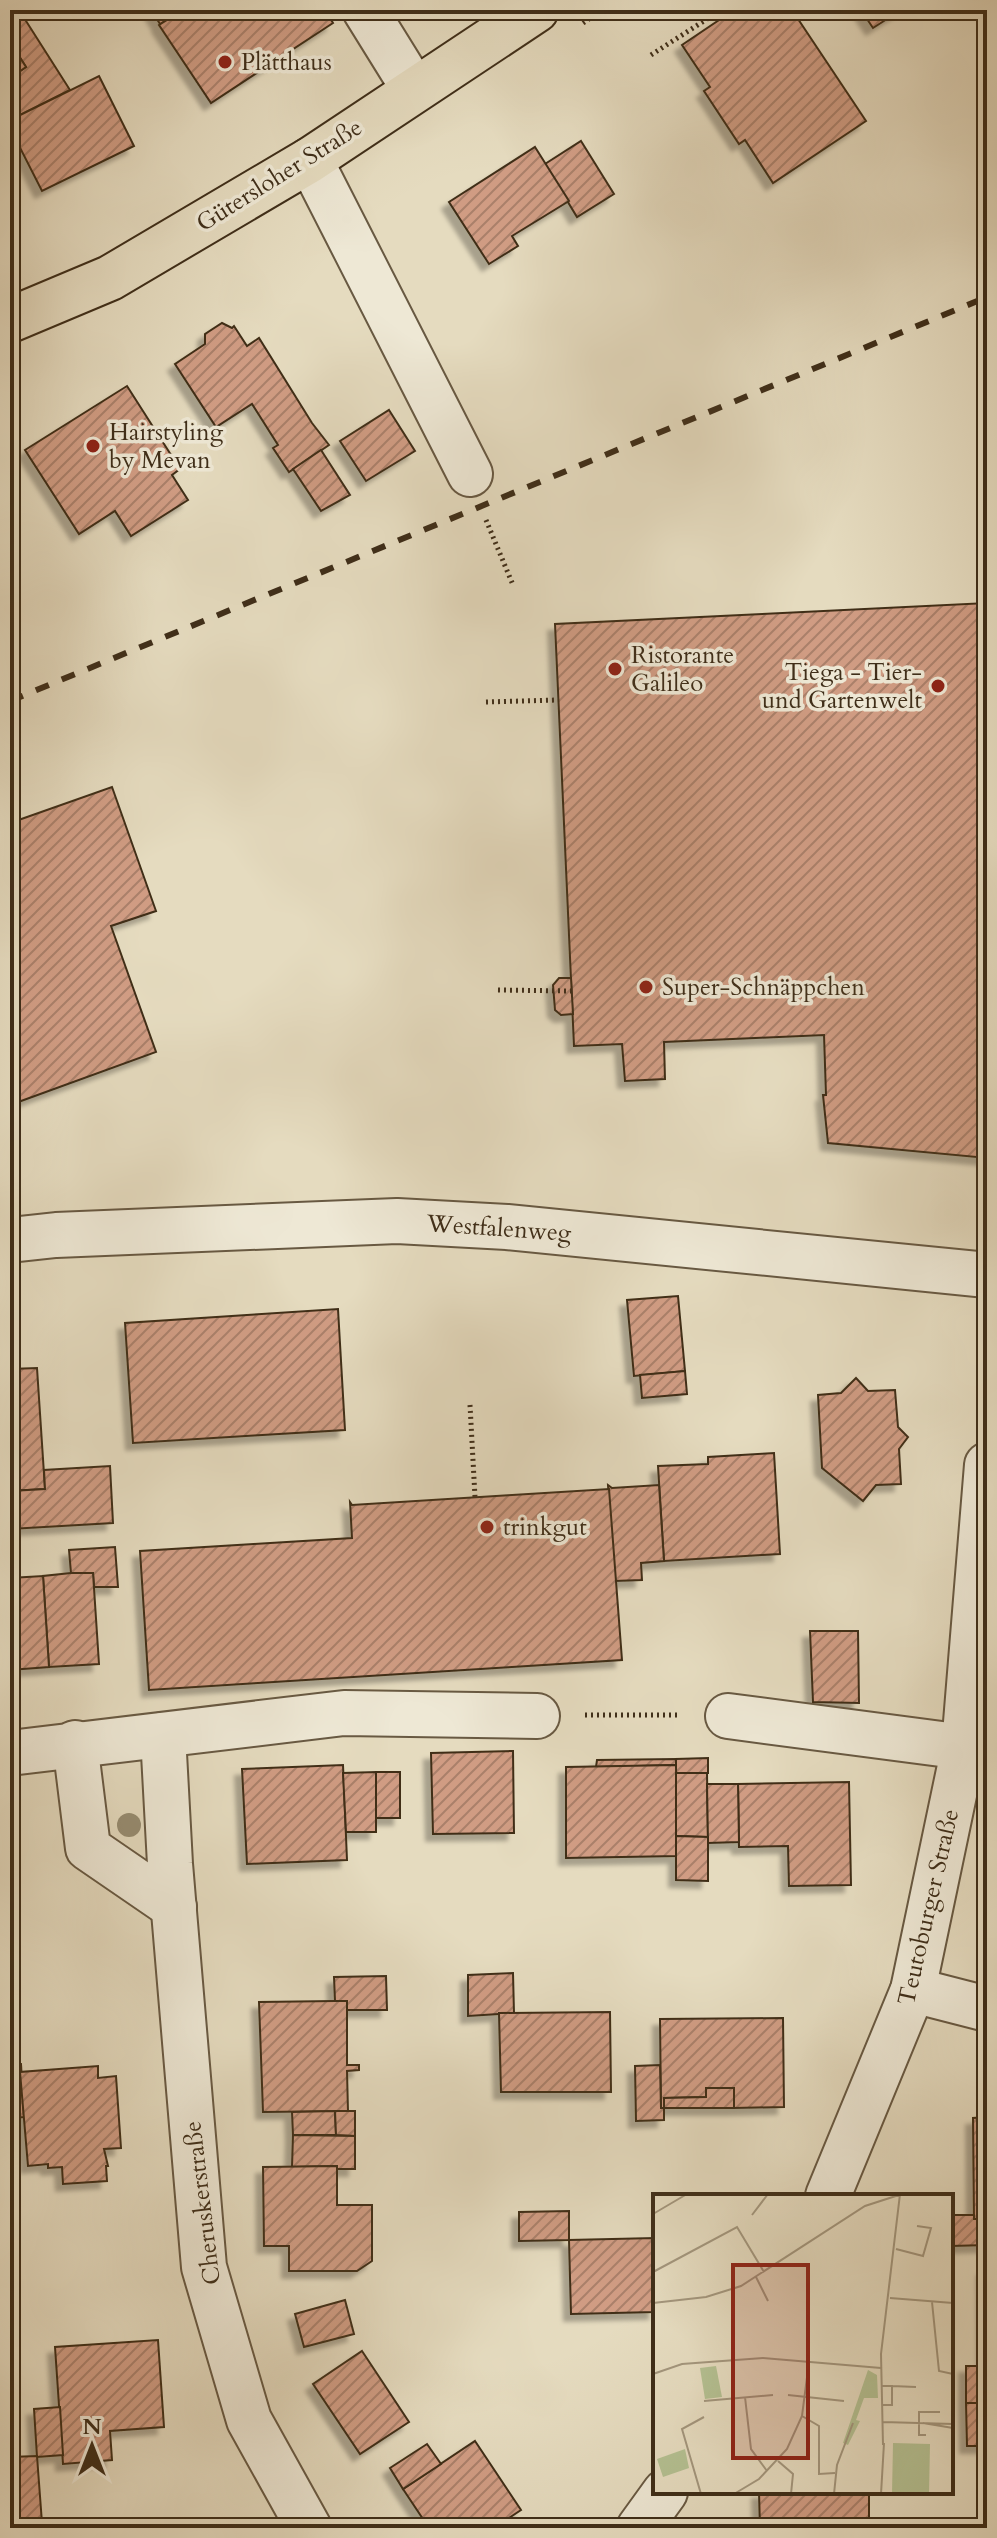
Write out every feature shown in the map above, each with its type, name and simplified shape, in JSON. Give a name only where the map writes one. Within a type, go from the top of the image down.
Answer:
[{"type":"main road","name":"Gütersloher Straße","points":[[10,320],[110,278],[310,160],[536,10]]},
{"type":"street","points":[[365,10],[414,89]]},
{"type":"street","points":[[310,160],[470,474]]},
{"type":"street","name":"Westfalenweg","points":[[10,1240],[86,1233],[397,1221],[507,1227],[987,1275]]},
{"type":"street","name":"Teutoburger Straße","points":[[829,2194],[913,1990],[976,1749],[987,1465]]},
{"type":"street","points":[[10,1753],[344,1713],[537,1716]]},
{"type":"street","points":[[728,1716],[976,1749]]},
{"type":"street","name":"Cheruskerstraße","points":[[163,1735],[204,2267],[249,2420],[309,2528]]},
{"type":"street","points":[[75,1743],[88,1848],[174,1907]]},
{"type":"street","points":[[913,1990],[987,2009]]},
{"type":"street","points":[[639,2528],[664,2494]]},
{"type":"path","points":[[651,55],[724,12]]},
{"type":"path","points":[[470,474],[513,585]]},
{"type":"path","points":[[486,702],[558,700]]},
{"type":"path","points":[[498,990],[572,991]]},
{"type":"path","points":[[470,1405],[475,1497]]},
{"type":"path","points":[[537,1716],[728,1716]]},
{"type":"building","points":[[10,10],[19,10],[70,90],[10,120],[10,78],[26,67],[10,42]]},
{"type":"building","points":[[151,10],[183,10],[160,24]]},
{"type":"building","points":[[183,10],[204,10],[209,16],[219,10],[325,10],[333,23],[211,103],[159,25]]},
{"type":"building","points":[[734,10],[792,10],[866,121],[773,183],[745,140],[739,144],[704,91],[710,87],[682,45]]},
{"type":"building","points":[[861,10],[901,10],[873,28]]},
{"type":"building","points":[[10,42],[26,67],[10,78]]},
{"type":"building","points":[[99,76],[134,146],[42,191],[10,128],[10,120]]},
{"type":"building","points":[[581,141],[614,194],[577,217],[545,164]]},
{"type":"building","points":[[535,147],[569,201],[512,236],[518,246],[489,264],[449,202]]},
{"type":"building","points":[[222,323],[232,328],[234,326],[247,346],[259,338],[329,445],[289,472],[273,448],[278,445],[252,404],[216,427],[175,364],[205,344],[205,334]]},
{"type":"building","points":[[127,386],[180,469],[172,475],[188,500],[131,536],[115,511],[79,534],[25,450]]},
{"type":"building","points":[[389,410],[415,451],[366,481],[340,441]]},
{"type":"building","points":[[321,450],[350,495],[321,511],[293,469]]},
{"type":"building","points":[[987,603],[987,1158],[828,1143],[823,1095],[826,1095],[824,1035],[664,1042],[665,1079],[625,1081],[622,1044],[574,1046],[555,624]]},
{"type":"building","points":[[112,787],[156,911],[111,926],[156,1052],[10,1105],[10,823]]},
{"type":"building","points":[[559,978],[571,978],[573,1014],[561,1015],[555,1010],[553,985]]},
{"type":"building","points":[[678,1296],[685,1371],[634,1376],[627,1300]]},
{"type":"building","points":[[338,1309],[345,1430],[133,1443],[125,1323]]},
{"type":"building","points":[[37,1368],[45,1489],[10,1491],[10,1369]]},
{"type":"building","points":[[685,1371],[687,1394],[642,1398],[640,1375]]},
{"type":"building","points":[[856,1378],[868,1391],[895,1390],[898,1427],[908,1437],[899,1449],[901,1484],[876,1485],[863,1501],[822,1468],[818,1395],[841,1393]]},
{"type":"building","points":[[774,1453],[780,1554],[664,1561],[658,1466],[708,1464],[708,1457]]},
{"type":"building","points":[[110,1466],[113,1523],[10,1529],[10,1491],[45,1489],[44,1470]]},
{"type":"building","points":[[608,1485],[612,1488],[659,1485],[664,1561],[641,1563],[642,1580],[614,1581]]},
{"type":"building","points":[[609,1489],[622,1660],[149,1690],[140,1551],[352,1538],[350,1502],[352,1505]]},
{"type":"building","points":[[115,1547],[118,1587],[94,1587],[93,1573],[71,1573],[69,1550]]},
{"type":"building","points":[[93,1573],[99,1664],[49,1667],[43,1576]]},
{"type":"building","points":[[43,1576],[49,1667],[10,1670],[10,1578]]},
{"type":"building","points":[[810,1631],[858,1631],[859,1703],[813,1702]]},
{"type":"building","points":[[513,1751],[514,1833],[433,1834],[431,1753]]},
{"type":"building","points":[[708,1758],[708,1773],[676,1773],[676,1759]]},
{"type":"building","points":[[676,1759],[676,1765],[596,1767],[597,1760]]},
{"type":"building","points":[[343,1765],[347,1860],[247,1864],[242,1769]]},
{"type":"building","points":[[676,1765],[677,1856],[566,1858],[566,1767]]},
{"type":"building","points":[[376,1772],[400,1772],[400,1818],[376,1818]]},
{"type":"building","points":[[376,1772],[376,1832],[346,1832],[343,1773]]},
{"type":"building","points":[[676,1773],[707,1773],[708,1837],[676,1836]]},
{"type":"building","points":[[849,1782],[851,1885],[789,1886],[788,1846],[739,1847],[738,1784]]},
{"type":"building","points":[[707,1784],[738,1784],[739,1842],[708,1843]]},
{"type":"building","points":[[676,1836],[708,1837],[708,1881],[676,1880]]},
{"type":"building","points":[[513,1973],[514,2013],[468,2016],[468,1975]]},
{"type":"building","points":[[386,1976],[387,2010],[347,2010],[347,2001],[335,2001],[334,1977]]},
{"type":"building","points":[[347,2001],[347,2065],[359,2065],[359,2070],[347,2071],[348,2111],[263,2112],[259,2002]]},
{"type":"building","points":[[610,2012],[611,2092],[501,2092],[499,2013]]},
{"type":"building","points":[[783,2018],[784,2107],[734,2108],[734,2088],[706,2088],[706,2097],[664,2098],[664,2108],[661,2108],[660,2019]]},
{"type":"building","points":[[21,2064],[24,2117],[10,2118],[10,2065]]},
{"type":"building","points":[[660,2065],[664,2120],[636,2121],[635,2066]]},
{"type":"building","points":[[98,2066],[98,2078],[116,2076],[121,2148],[104,2149],[107,2181],[63,2184],[62,2167],[48,2168],[48,2164],[28,2166],[20,2072]]},
{"type":"building","points":[[706,2088],[734,2088],[734,2108],[664,2108],[664,2098],[706,2097]]},
{"type":"building","points":[[335,2111],[336,2135],[293,2135],[292,2112]]},
{"type":"building","points":[[335,2111],[355,2111],[355,2136],[336,2135]]},
{"type":"building","points":[[987,2117],[987,2219],[974,2219],[973,2118]]},
{"type":"building","points":[[293,2135],[355,2136],[355,2169],[337,2169],[337,2166],[292,2167]]},
{"type":"building","points":[[337,2166],[337,2205],[372,2205],[372,2261],[357,2271],[289,2271],[289,2246],[264,2246],[263,2167]]},
{"type":"building","points":[[569,2211],[569,2240],[519,2241],[519,2212]]},
{"type":"building","points":[[953,2215],[974,2215],[974,2219],[987,2219],[987,2245],[953,2246]]},
{"type":"building","points":[[653,2238],[653,2312],[571,2314],[569,2240]]},
{"type":"building","points":[[984,2269],[987,2269],[987,2379],[985,2379]]},
{"type":"building","points":[[345,2300],[354,2334],[304,2347],[295,2314]]},
{"type":"building","points":[[158,2340],[164,2427],[110,2431],[112,2460],[63,2464],[55,2347]]},
{"type":"building","points":[[362,2351],[409,2422],[360,2454],[313,2384]]},
{"type":"building","points":[[966,2366],[985,2366],[987,2403],[966,2403]]},
{"type":"building","points":[[966,2403],[987,2403],[987,2446],[967,2446]]},
{"type":"building","points":[[60,2407],[63,2455],[37,2457],[34,2409]]},
{"type":"building","points":[[475,2441],[521,2510],[494,2528],[429,2528],[403,2489]]},
{"type":"building","points":[[427,2444],[441,2464],[403,2489],[390,2468]]},
{"type":"building","points":[[37,2456],[42,2523],[10,2525],[10,2457]]},
{"type":"building","points":[[759,2494],[869,2494],[869,2528],[760,2528]]},
{"type":"railway","points":[[10,701],[987,297]]},
{"type":"place","name":"Plätthaus","points":[[225,62]]},
{"type":"place","name":"Hairstyling by Mevan","points":[[93,446]]},
{"type":"place","name":"Ristorante Galileo","points":[[615,669]]},
{"type":"place","name":"Tiega - Tier- und Gartenwelt","points":[[938,686]]},
{"type":"place","name":"Super-Schnäppchen","points":[[646,987]]},
{"type":"place","name":"trinkgut","points":[[487,1527]]}]
